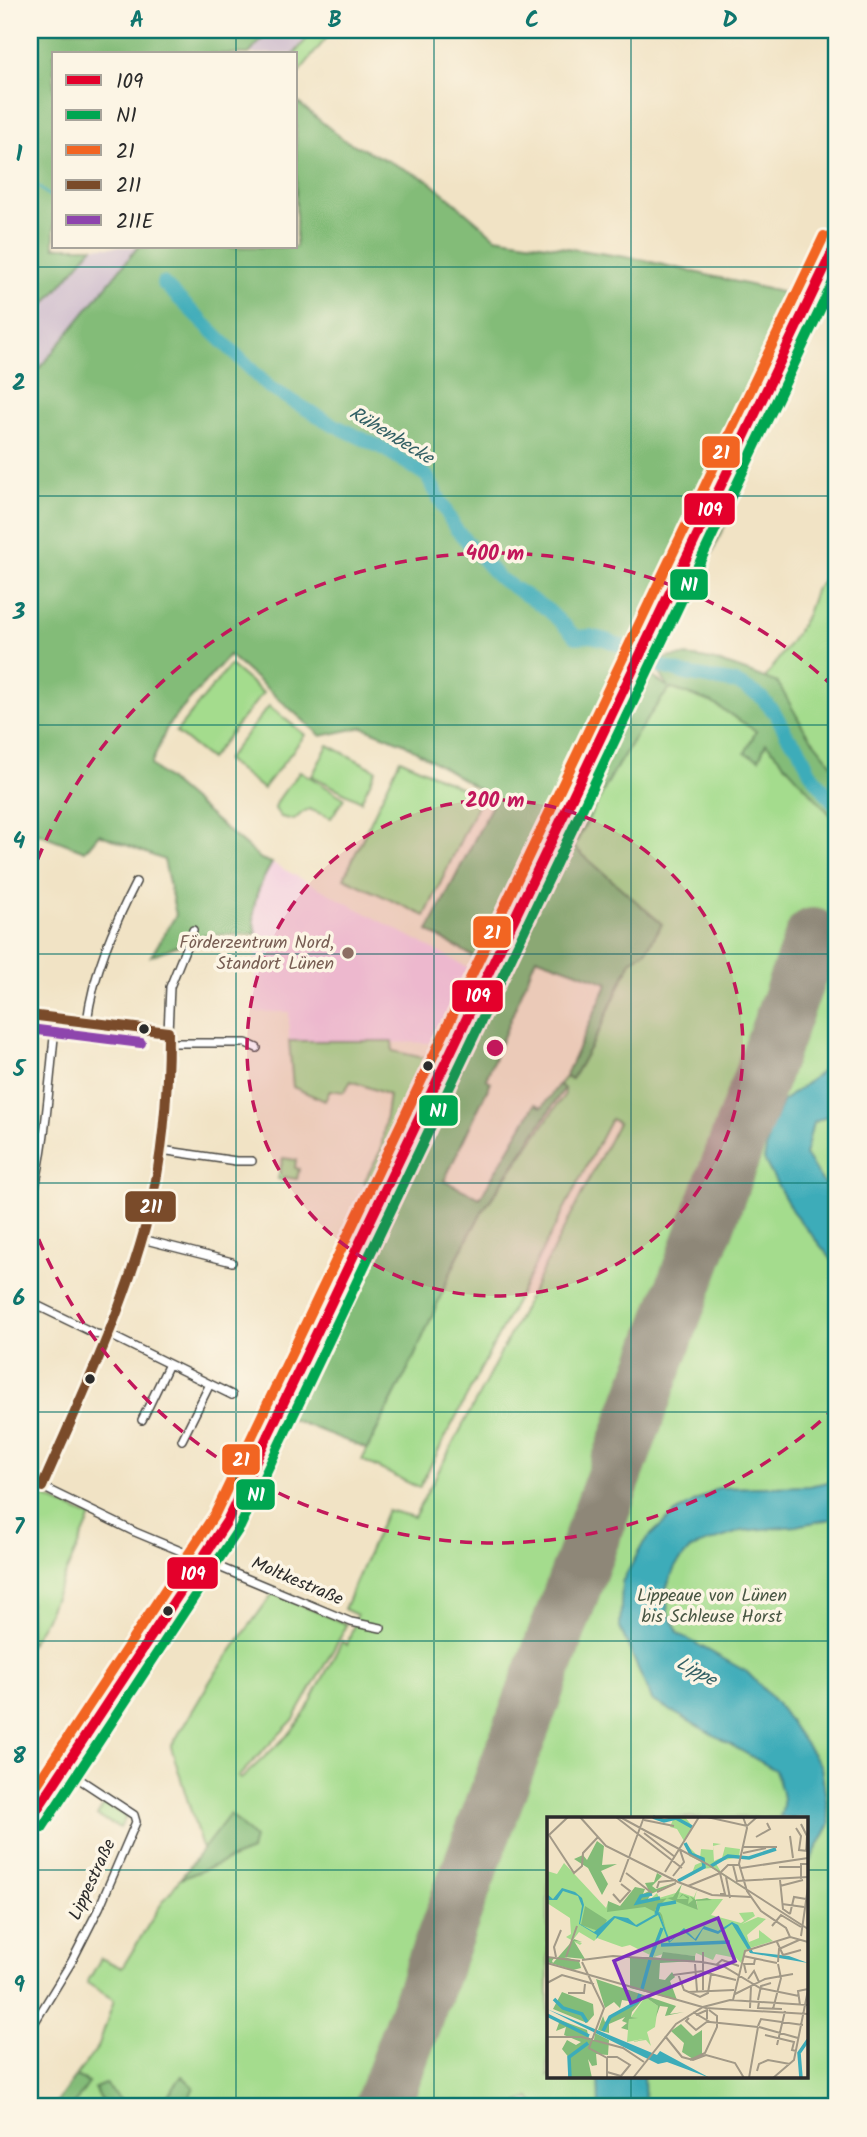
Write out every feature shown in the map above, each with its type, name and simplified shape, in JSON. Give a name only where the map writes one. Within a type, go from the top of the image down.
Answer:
[{"type":"street","points":[[30,1821],[227,1521],[837,242]]},
{"type":"street","points":[[30,880],[30,886]]},
{"type":"street","points":[[87,1022],[96,982],[115,925],[135,882]]},
{"type":"street","points":[[42,1487],[121,1302],[142,1239],[161,1150],[167,1094],[170,987],[193,930]]},
{"type":"street","points":[[30,1015],[168,1032]]},
{"type":"street","points":[[30,1209],[46,1123],[56,1018]]},
{"type":"street","points":[[168,1043],[247,1043],[257,1048]]},
{"type":"street","points":[[161,1150],[252,1161]]},
{"type":"street","points":[[142,1239],[232,1262]]},
{"type":"street","points":[[30,1302],[96,1334],[116,1338],[232,1395]]},
{"type":"street","points":[[142,1420],[169,1364]]},
{"type":"street","points":[[182,1440],[210,1384]]},
{"type":"street","name":"Moltkestraße","points":[[30,1481],[125,1528],[351,1622],[381,1628]]},
{"type":"street","name":"Lippestraße","points":[[30,2029],[72,1961],[99,1908],[136,1822],[134,1815],[64,1769]]},
{"type":"shaded area","points":[[270,30],[314,30],[296,52],[251,52]]},
{"type":"shaded area","points":[[92,248],[137,248],[30,380],[30,322]]},
{"type":"shaded area","name":"Förderzentrum Nord, Standort Lünen","points":[[272,863],[476,972],[443,1043],[289,1041],[289,1012],[255,1012],[256,934],[253,909],[258,886]]},
{"type":"green space","points":[[30,30],[270,30],[251,52],[52,52],[52,248],[92,248],[30,322]]},
{"type":"green space","points":[[314,30],[333,30],[298,74],[298,52],[296,52]]},
{"type":"green space","points":[[298,103],[344,140],[428,180],[495,237],[638,259],[793,295],[822,318],[675,632],[650,675],[668,687],[657,668],[663,659],[676,656],[721,663],[778,683],[806,732],[837,770],[837,822],[766,743],[759,759],[745,753],[756,731],[711,702],[670,688],[618,765],[574,847],[662,924],[646,951],[631,961],[599,1031],[572,1079],[565,1077],[608,983],[536,957],[486,1079],[491,1082],[444,1181],[480,1198],[535,1104],[542,1107],[559,1084],[564,1089],[482,1212],[458,1256],[414,1357],[367,1449],[286,1417],[501,972],[428,931],[495,799],[403,743],[363,727],[321,736],[229,655],[168,725],[151,765],[261,859],[272,863],[256,897],[256,934],[203,935],[151,956],[176,915],[164,860],[99,834],[85,851],[30,830],[30,380],[137,248],[298,248]]},
{"type":"green space","name":"Lippeaue von Lünen bis Schleuse Horst","points":[[837,567],[837,2107],[536,2107],[530,2098],[511,2107],[184,2107],[194,2087],[182,2076],[159,2107],[127,2107],[105,2084],[95,2088],[105,2107],[72,2107],[89,2083],[75,2077],[98,2047],[114,2000],[87,1983],[101,1958],[122,1968],[180,1879],[251,1851],[230,1815],[203,1850],[171,1747],[212,1678],[273,1593],[346,1624],[294,1719],[238,1777],[241,1779],[290,1733],[305,1713],[342,1641],[347,1645],[357,1615],[344,1609],[387,1510],[414,1517],[618,1123],[611,1119],[419,1488],[362,1460],[414,1357],[458,1256],[482,1212],[565,1094],[559,1084],[565,1077],[572,1078],[599,1031],[631,961],[646,951],[574,847],[618,765],[670,688],[711,702],[756,731],[812,794],[748,703],[807,614],[816,588]]},
{"type":"green space","points":[[230,665],[263,693],[210,759],[176,732]]},
{"type":"green space","points":[[269,706],[305,735],[263,789],[226,760]]},
{"type":"green space","points":[[328,745],[376,770],[361,801],[312,776]]},
{"type":"green space","points":[[400,759],[481,797],[425,916],[344,878]]},
{"type":"green space","points":[[300,771],[344,798],[331,818],[309,809],[294,820],[281,817],[275,809],[282,794]]},
{"type":"green space","points":[[289,1041],[392,1041],[393,1051],[428,1059],[433,1077],[378,1187],[364,1182],[381,1150],[389,1095],[351,1081],[344,1092],[330,1090],[325,1101],[293,1087]]},
{"type":"green space","points":[[283,1158],[296,1160],[295,1168],[299,1169],[297,1179],[278,1179]]},
{"type":"green space","points":[[38,1494],[91,1517],[45,1620],[30,1644],[30,1496]]},
{"type":"green space","points":[[105,1803],[126,1817],[120,1828],[97,1816]]},
{"type":"green space","points":[[230,1814],[254,1838],[251,1851],[180,1879]]},
{"type":"green space","points":[[182,2076],[194,2087],[184,2107],[159,2107]]},
{"type":"green space","points":[[75,2077],[89,2083],[72,2107],[53,2107]]},
{"type":"green space","points":[[105,2084],[127,2107],[105,2107],[95,2088]]},
{"type":"water","points":[[821,1072],[837,1072],[837,1112],[813,1123],[805,1155],[837,1203],[837,1266],[792,1211],[764,1160],[769,1132],[782,1102]]},
{"type":"water","name":"Lippe","points":[[837,1480],[837,1518],[796,1526],[742,1531],[691,1548],[675,1567],[666,1589],[668,1613],[679,1634],[747,1672],[775,1701],[821,1766],[830,1824],[808,1864],[808,1817],[780,1817],[783,1801],[775,1770],[652,1700],[620,1628],[622,1582],[644,1542],[675,1513],[718,1488],[809,1486]]},
{"type":"water","points":[[598,2078],[644,2078],[645,2107],[599,2107]]},
{"type":"waterway","points":[[30,180],[52,198]]},
{"type":"waterway","name":"Rühenbecke","points":[[163,283],[270,388],[330,423],[386,450],[427,476],[455,528],[499,578],[548,610],[576,637],[590,636],[621,646]]},
{"type":"waterway","name":"Rühenbecke","points":[[660,666],[686,674],[737,683],[760,696],[775,713],[788,737],[799,748],[810,772],[837,807]]},
{"type":"runway","points":[[382,2107],[813,936]]},
{"type":"transit line","name":"21","points":[[30,1795],[215,1514],[824,236]]},
{"type":"transit line","name":"109","points":[[30,1820],[227,1521],[837,242]]},
{"type":"transit line","name":"N1","points":[[42,1828],[240,1527],[837,274]]},
{"type":"transit line","name":"211","points":[[30,1015],[168,1032],[162,1145],[149,1213],[139,1248],[101,1352],[42,1487],[30,1481]]},
{"type":"transit line","name":"211E","points":[[30,1029],[141,1043]]},
{"type":"place","name":"Förderzentrum Nord, Standort Lünen","points":[[348,953]]}]
